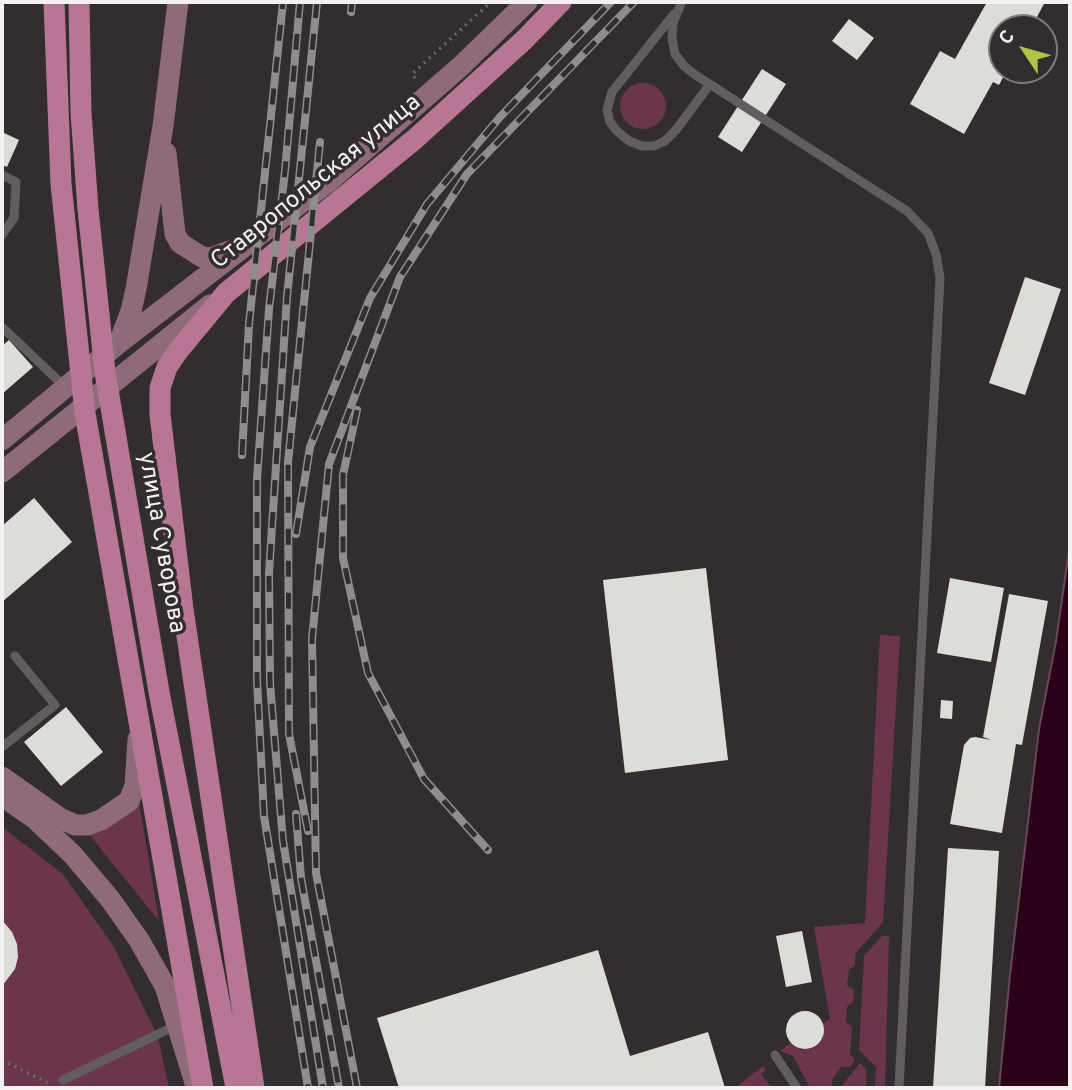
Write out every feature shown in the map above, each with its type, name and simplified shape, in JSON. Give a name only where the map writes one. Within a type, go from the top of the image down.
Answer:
[{"type":"main road","points":[[54,2],[61,184],[79,365],[133,697],[203,1088]]},
{"type":"main road","name":"улица Суворова","points":[[79,2],[81,113],[92,264],[103,359],[159,692],[236,1088]]},
{"type":"main road","points":[[119,343],[136,289],[163,126],[178,2]]},
{"type":"main road","name":"Ставропольская улица","points":[[2,440],[119,343],[327,183],[461,66],[527,2]]},
{"type":"main road","name":"Ставропольская улица","points":[[2,472],[415,139],[524,40],[561,2]]},
{"type":"main road","name":"Ставропольская улица","points":[[163,126],[175,234],[180,243],[194,254],[210,258],[225,254],[256,238]]},
{"type":"main road","name":"улица Суворова","points":[[226,293],[194,329],[167,367],[160,388],[160,414],[185,622],[254,1088]]},
{"type":"main road","points":[[2,777],[60,818],[75,825],[87,825],[100,820],[129,800],[135,786],[139,730]]},
{"type":"main road","points":[[2,796],[34,818],[72,855],[110,899],[139,940],[165,986],[197,1088]]},
{"type":"lane","points":[[682,3],[612,92],[607,110],[610,122],[629,141],[642,146],[654,146],[665,141],[676,130],[710,85]]},
{"type":"lane","points":[[682,3],[673,23],[672,38],[675,54],[684,65],[710,85],[907,211],[928,233],[936,254],[940,278],[899,1088]]},
{"type":"lane","points":[[2,175],[16,182],[14,218],[2,235]]},
{"type":"lane","points":[[2,324],[65,387]]},
{"type":"lane","points":[[2,747],[55,705],[15,656]]},
{"type":"lane","points":[[63,1080],[177,1025]]},
{"type":"lane","points":[[775,1055],[797,1088]]},
{"type":"path","points":[[412,74],[491,2]]},
{"type":"path","points":[[2,1060],[52,1085],[63,1080]]},
{"type":"shaded area","points":[[643,83],[659,90],[666,106],[659,122],[643,129],[627,122],[620,106],[627,90]]},
{"type":"shaded area","points":[[1070,544],[1070,1088],[999,1088],[1039,729],[1056,641]]},
{"type":"shaded area","points":[[880,635],[900,636],[883,922],[855,954],[855,965],[849,970],[847,985],[854,990],[853,1002],[847,1007],[846,1022],[852,1027],[850,1054],[855,1060],[850,1067],[841,1067],[833,1078],[831,1088],[810,1088],[793,1056],[780,1051],[790,1043],[803,1050],[815,1047],[823,1038],[823,1023],[830,1019],[814,927],[865,923]]},
{"type":"shaded area","points":[[139,802],[159,921],[88,833]]},
{"type":"shaded area","points":[[2,827],[63,874],[114,947],[158,1037],[169,1088],[2,1088]]},
{"type":"shaded area","points":[[882,936],[889,936],[885,1088],[875,1088],[876,1067],[859,1050],[864,956]]},
{"type":"shaded area","points":[[860,1063],[866,1069],[866,1088],[840,1088]]},
{"type":"shaded area","points":[[763,1066],[766,1070],[761,1074],[772,1088],[735,1088]]},
{"type":"building","points":[[987,2],[1045,2],[1039,14],[988,14],[988,84],[992,84],[964,134],[910,104],[940,51],[955,59]]},
{"type":"building","points":[[849,19],[874,38],[857,60],[832,41]]},
{"type":"building","points":[[762,69],[786,84],[742,152],[718,137]]},
{"type":"building","points":[[2,132],[19,140],[7,167],[2,165]]},
{"type":"building","points":[[1025,277],[1061,289],[1025,395],[989,383]]},
{"type":"building","points":[[9,340],[33,367],[2,394],[2,346]]},
{"type":"building","points":[[34,498],[72,542],[2,602],[2,526]]},
{"type":"building","points":[[706,568],[728,760],[625,773],[603,580]]},
{"type":"building","points":[[950,578],[1004,588],[991,662],[937,653]]},
{"type":"building","points":[[1009,594],[1048,601],[1022,745],[1016,744],[1002,833],[950,824],[964,745],[970,738],[975,737],[991,740],[983,737]]},
{"type":"building","points":[[941,700],[953,701],[952,719],[940,718]]},
{"type":"building","points":[[66,707],[103,752],[61,786],[24,742]]},
{"type":"building","points":[[948,848],[999,851],[985,1088],[933,1088]]},
{"type":"building","points":[[2,920],[12,932],[18,957],[15,969],[2,986]]},
{"type":"building","points":[[802,931],[812,982],[786,987],[776,936]]},
{"type":"building","points":[[598,950],[630,1056],[708,1032],[725,1088],[399,1088],[377,1018]]},
{"type":"building","points":[[805,1011],[819,1016],[824,1030],[819,1044],[805,1049],[791,1044],[786,1030],[791,1016]]},
{"type":"railway","points":[[242,455],[249,324],[283,2]]},
{"type":"railway","points":[[300,2],[269,309],[257,479],[257,680],[264,816],[308,1088]]},
{"type":"railway","points":[[317,2],[287,297],[269,573],[270,683],[283,841],[323,1088]]},
{"type":"railway","points":[[351,12],[352,2]]},
{"type":"railway","points":[[296,534],[310,447],[370,298],[427,204],[500,117],[611,2]]},
{"type":"railway","points":[[357,1088],[316,873],[312,639],[329,464],[400,277],[467,174],[634,2]]},
{"type":"railway","points":[[308,831],[289,734],[288,462],[320,142]]},
{"type":"railway","points":[[357,410],[343,475],[343,558],[368,673],[424,779],[488,850]]},
{"type":"railway","points":[[296,814],[301,878],[339,1088]]}]
